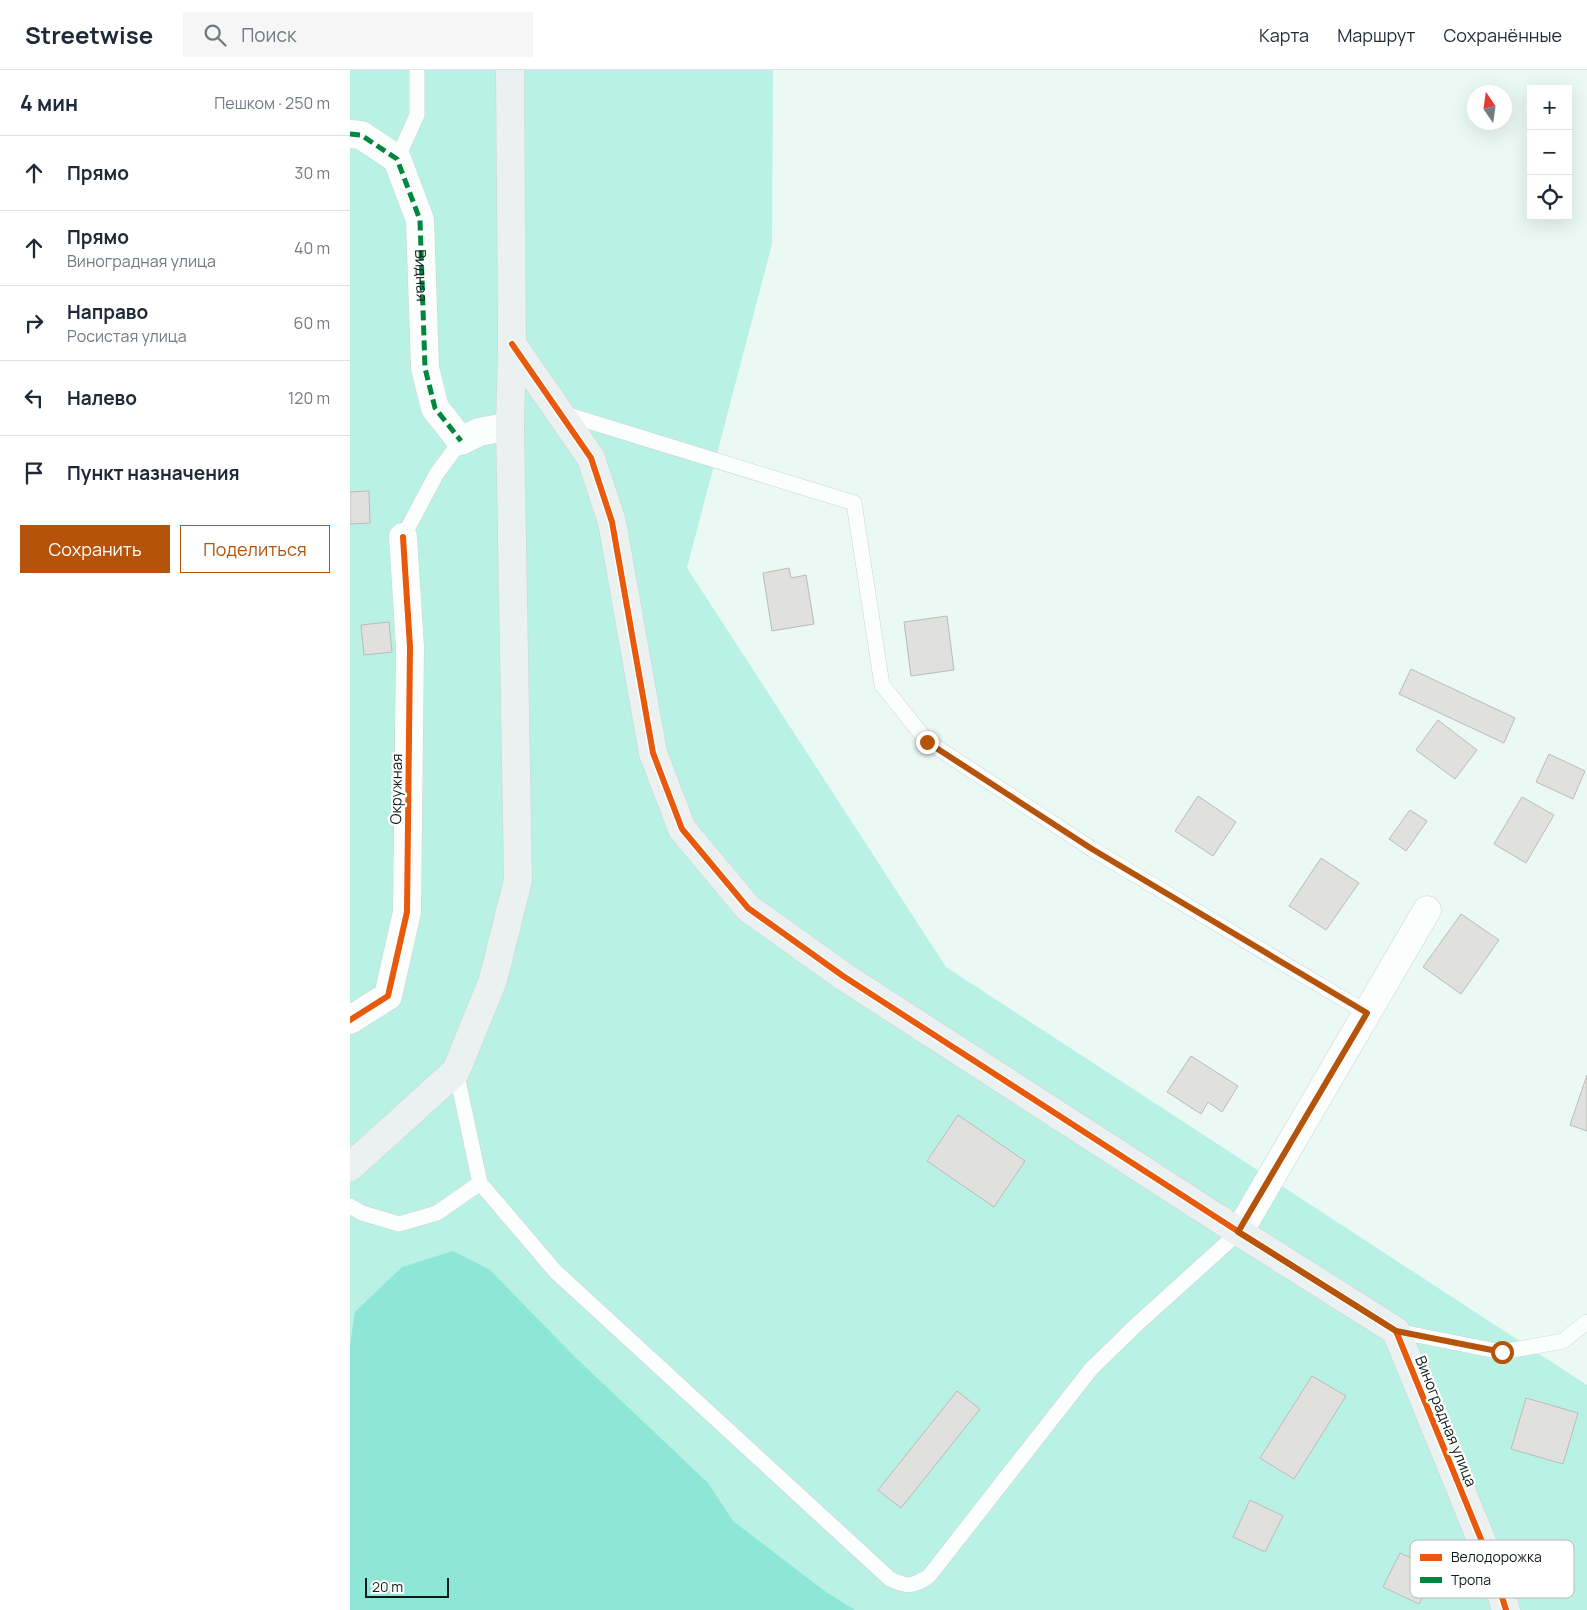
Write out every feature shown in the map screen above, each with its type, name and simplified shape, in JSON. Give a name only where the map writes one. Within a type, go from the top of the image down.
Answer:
[{"type":"street","points":[[350,1168],[456,1071],[493,980],[518,880],[510,426],[512,344],[510,70]]},
{"type":"street","points":[[350,134],[361,135],[397,159]]},
{"type":"street","name":"Видная","points":[[397,159],[420,220],[425,368],[435,408],[461,441]]},
{"type":"street","points":[[512,344],[591,458],[612,522],[653,752],[682,829],[748,908],[843,976],[1238,1232],[1396,1331]]},
{"type":"street","points":[[461,441],[479,432],[510,426]]},
{"type":"street","name":"Окружная","points":[[350,1020],[388,996],[406,912],[410,647],[403,537]]},
{"type":"street","points":[[1238,1232],[1427,910]]},
{"type":"street","name":"Виноградная улица","points":[[1396,1331],[1481,1540]]},
{"type":"street","name":"Виноградная улица","points":[[1502,1598],[1506,1610]]},
{"type":"lane","points":[[397,159],[417,115],[417,70]]},
{"type":"lane","points":[[558,411],[854,503],[882,685],[927,742],[1092,849],[1367,1013]]},
{"type":"lane","points":[[403,537],[438,473],[461,441]]},
{"type":"lane","points":[[456,1071],[480,1183],[556,1272],[890,1579],[903,1585],[917,1584],[929,1576],[1091,1369],[1238,1232]]},
{"type":"lane","points":[[350,1206],[362,1213],[399,1224],[438,1213],[480,1183]]},
{"type":"lane","points":[[1396,1331],[1502,1352],[1563,1341],[1587,1322]]},
{"type":"green space","points":[[350,70],[773,70],[772,244],[687,568],[946,967],[1587,1385],[1587,1610],[350,1610]]},
{"type":"green space","points":[[453,1251],[490,1270],[576,1358],[708,1483],[733,1521],[826,1592],[855,1610],[350,1610],[350,1345],[355,1312],[402,1267]]},
{"type":"building","points":[[369,491],[370,523],[350,524],[350,492]]},
{"type":"building","points":[[789,568],[791,578],[806,575],[814,624],[772,631],[763,573]]},
{"type":"building","points":[[947,616],[954,670],[911,676],[904,622]]},
{"type":"building","points":[[389,622],[392,652],[364,655],[361,625]]},
{"type":"building","points":[[1411,669],[1515,718],[1504,743],[1399,694]]},
{"type":"building","points":[[1438,720],[1477,750],[1455,779],[1416,750]]},
{"type":"building","points":[[1549,754],[1585,771],[1573,799],[1536,782]]},
{"type":"building","points":[[1198,796],[1236,822],[1213,856],[1175,831]]},
{"type":"building","points":[[1522,797],[1554,815],[1526,863],[1494,844]]},
{"type":"building","points":[[1410,810],[1427,821],[1406,851],[1389,839]]},
{"type":"building","points":[[1321,858],[1359,883],[1326,930],[1289,906]]},
{"type":"building","points":[[1461,914],[1499,940],[1461,994],[1423,967]]},
{"type":"building","points":[[1191,1056],[1238,1086],[1222,1112],[1208,1102],[1201,1114],[1167,1092]]},
{"type":"building","points":[[1587,1075],[1587,1131],[1570,1125]]},
{"type":"building","points":[[958,1115],[1025,1161],[994,1207],[927,1161]]},
{"type":"building","points":[[1312,1376],[1346,1396],[1294,1479],[1260,1458]]},
{"type":"building","points":[[957,1391],[980,1409],[901,1508],[878,1490]]},
{"type":"building","points":[[1526,1398],[1578,1413],[1563,1464],[1511,1449]]},
{"type":"building","points":[[1250,1500],[1283,1516],[1265,1552],[1233,1537]]},
{"type":"building","points":[[1400,1553],[1410,1557],[1410,1598],[1422,1598],[1419,1604],[1383,1587]]},
{"type":"marked path","points":[[350,134],[361,135],[397,159],[420,220],[425,368],[435,408],[461,441]]},
{"type":"cycle path","points":[[512,344],[591,458],[612,522],[653,753],[682,829],[748,908],[843,976],[1239,1232],[1396,1331],[1481,1540]]},
{"type":"cycle path","points":[[350,1020],[388,996],[407,912],[410,647],[403,537]]},
{"type":"cycle path","points":[[1502,1598],[1506,1610]]},
{"type":"route","points":[[927,742],[1092,849],[1367,1013],[1238,1232],[1396,1331],[1502,1352]]}]
